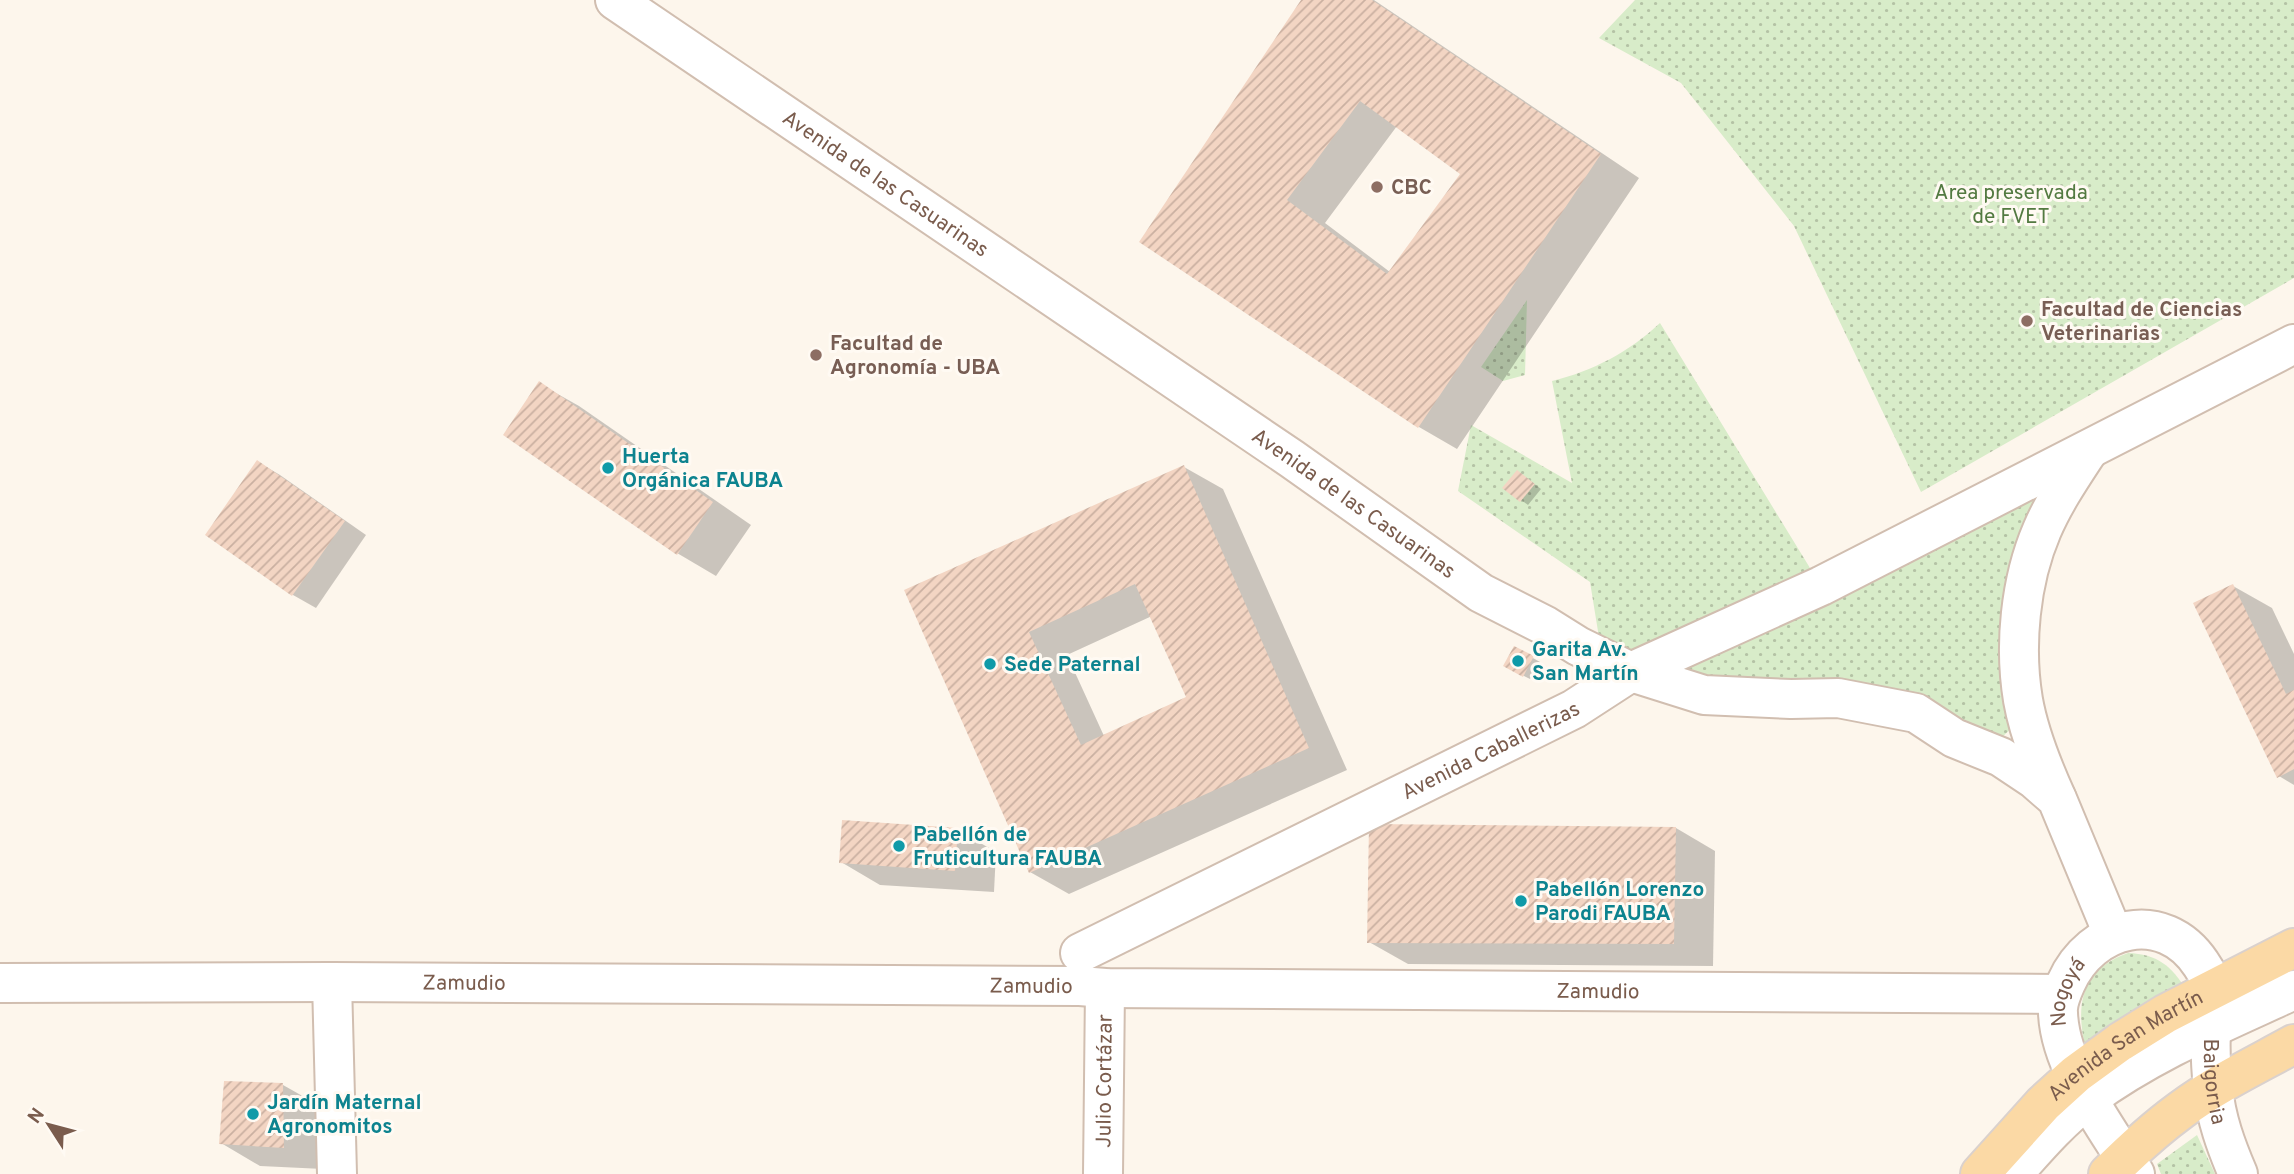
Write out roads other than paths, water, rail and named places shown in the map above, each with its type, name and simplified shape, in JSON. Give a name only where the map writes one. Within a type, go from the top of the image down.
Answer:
[{"type":"main road","name":"Avenida San Martín","points":[[1980,1174],[2043,1104],[2089,1098],[2131,1035],[2165,1014],[2294,948]]},
{"type":"main road","points":[[2123,1168],[2182,1109],[2212,1058],[2294,1044]]},
{"type":"street","name":"Avenida de las Casuarinas","points":[[615,0],[1280,451],[1481,593],[1546,626],[1578,646],[1631,672],[1704,695],[1838,698],[1916,713],[1954,738],[2001,757],[2035,779],[2057,799],[2106,919]]},
{"type":"street","name":"Avenida Caballerizas","points":[[1080,953],[1574,709],[1631,672],[1821,586],[2294,344]]},
{"type":"street","points":[[1970,744],[1988,744],[1999,740],[2010,732],[2022,712],[2021,630],[2027,579],[2041,532],[2061,492],[2089,449]]},
{"type":"street","points":[[2023,700],[2031,735],[2057,799]]},
{"type":"street","points":[[2106,919],[2132,929],[2156,932],[2176,940],[2201,964],[2214,991]]},
{"type":"street","name":"Nogoyá","points":[[2106,919],[2071,972],[2061,994],[2057,1012],[2063,1047],[2123,1168]]},
{"type":"street","points":[[332,982],[337,1174]]},
{"type":"street","name":"Zamudio","points":[[0,983],[332,982],[2061,994]]},
{"type":"street","name":"Julio Cortázar","points":[[1103,1174],[1105,988]]},
{"type":"street","points":[[2212,1058],[2294,989]]},
{"type":"street","name":"Baigorria","points":[[2214,991],[2212,1058],[2225,1145],[2238,1174]]},
{"type":"street","points":[[2013,1174],[2050,1132],[2089,1098],[2149,1060],[2212,1058],[2294,1014]]},
{"type":"street","points":[[2042,1174],[2062,1154],[2089,1098]]},
{"type":"place","name":"CBC","points":[[1377,187]]},
{"type":"place","name":"Facultad de Ciencias Veterinarias","points":[[2027,321]]},
{"type":"place","name":"Facultad de Agronomía - UBA","points":[[816,355]]},
{"type":"place","name":"Huerta Orgánica FAUBA","points":[[608,468]]},
{"type":"place","name":"Garita Av. San Martín","points":[[1518,661]]},
{"type":"place","name":"Sede Paternal","points":[[990,664]]},
{"type":"place","name":"Pabellón de Fruticultura FAUBA","points":[[899,846]]},
{"type":"place","name":"Pabellón Lorenzo Parodi FAUBA","points":[[1521,901]]},
{"type":"place","name":"Jardín Maternal Agronomitos","points":[[253,1114]]},
{"type":"park label","name":"Area preservada de FVET","points":[[2011,204]]}]
